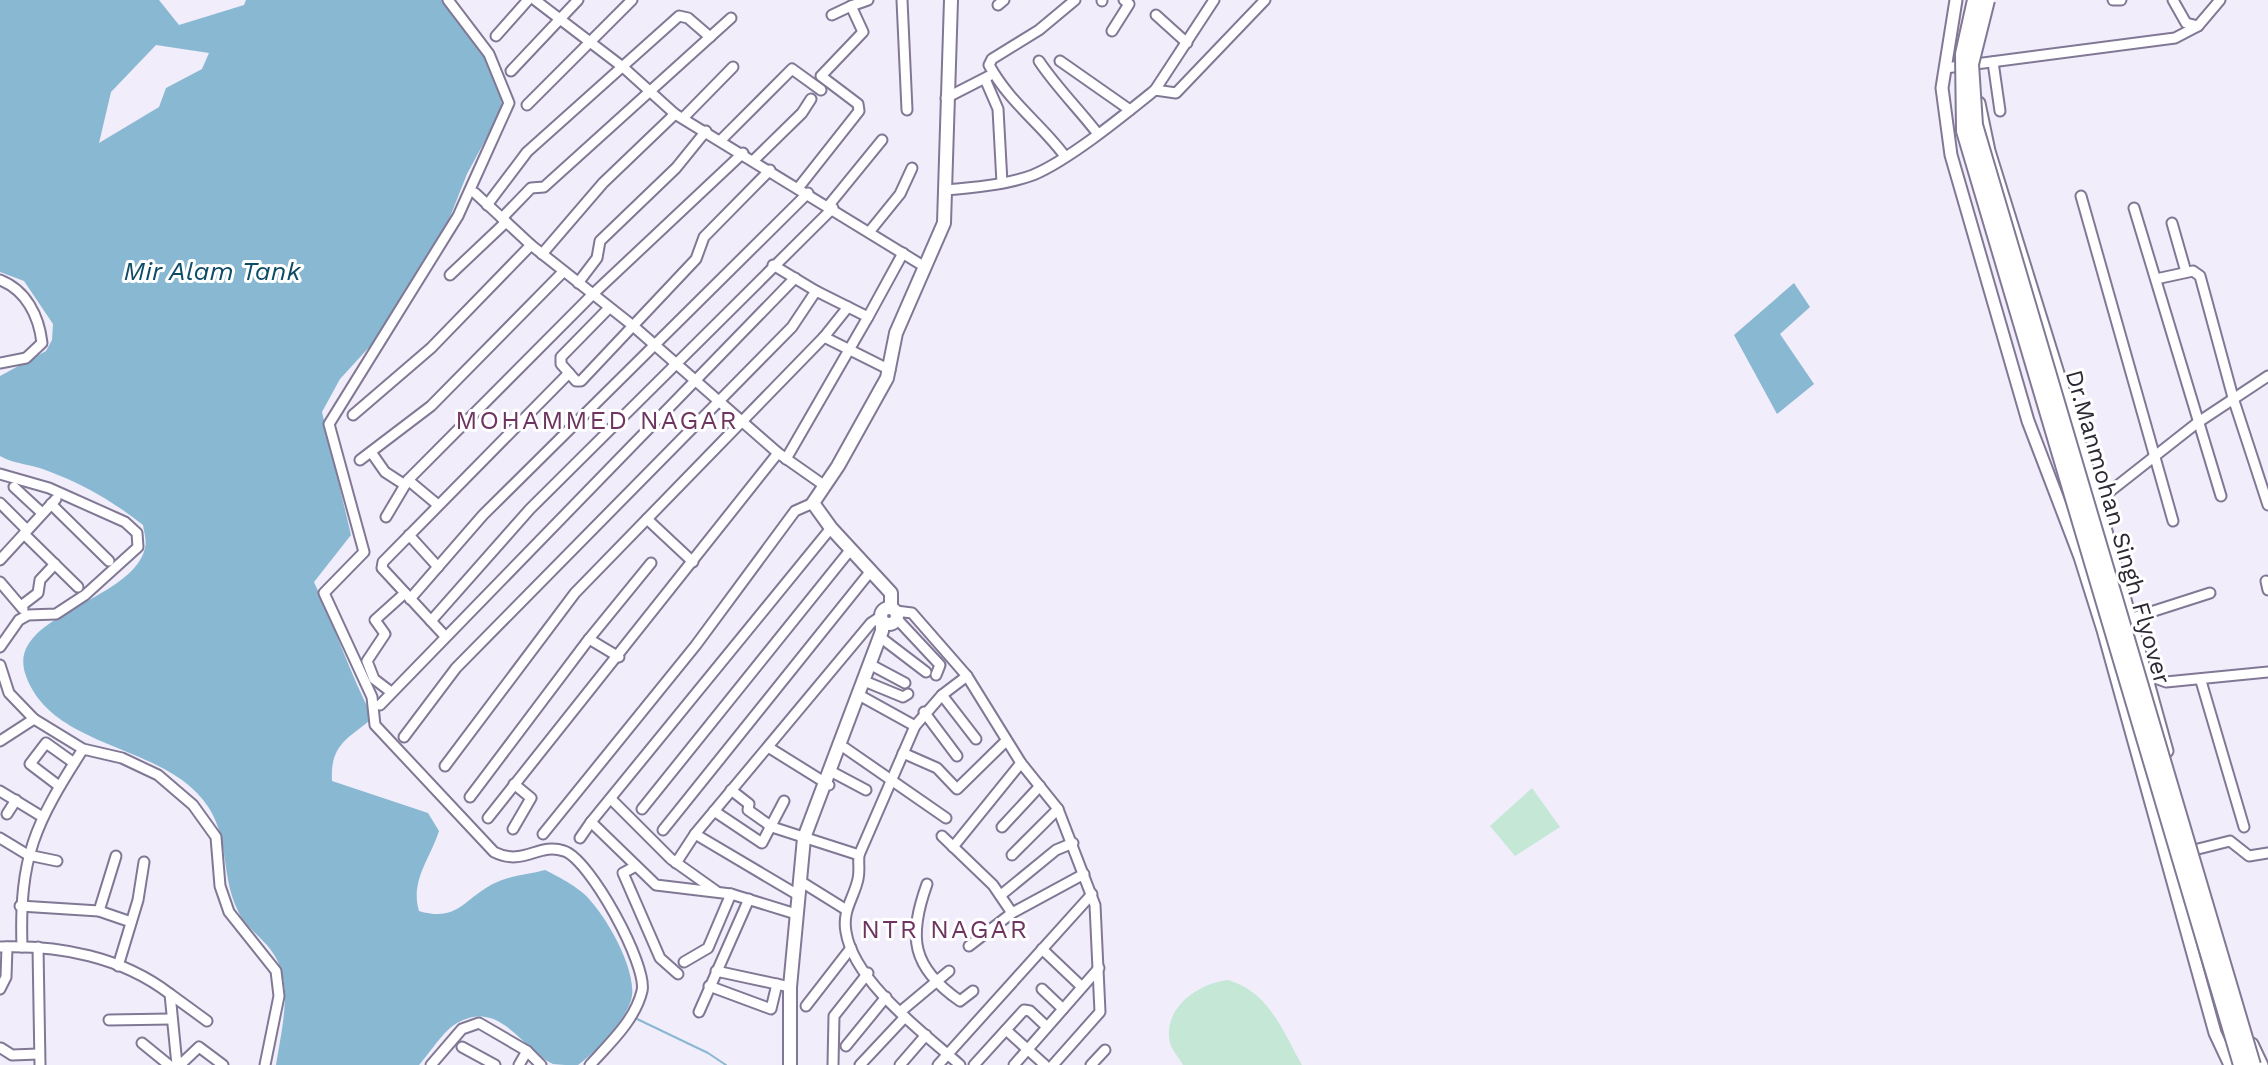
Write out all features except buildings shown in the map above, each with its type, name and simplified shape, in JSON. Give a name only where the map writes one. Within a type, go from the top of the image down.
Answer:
[{"type":"highway","name":"Dr.Manmohan Singh Flyover","points":[[1975,0],[1963,54],[1964,131],[2241,1065]]},
{"type":"highway","name":"Dr.Manmohan Singh Flyover","points":[[1989,0],[1971,64],[1975,125],[2253,1065]]},
{"type":"main road","points":[[790,1065],[790,987],[798,895],[807,839],[875,667],[890,617],[891,593],[831,528],[813,503],[890,370],[896,333],[940,238],[947,190],[946,98],[950,0]]},
{"type":"main road","points":[[829,780],[845,748],[882,631],[890,617]]},
{"type":"street","points":[[448,0],[489,54],[509,103],[458,216],[329,424],[364,552],[324,593],[372,697],[375,725],[494,852],[518,859],[547,850],[565,851],[591,871],[641,971],[644,988],[631,1016],[590,1065]]},
{"type":"street","points":[[496,36],[528,0]]},
{"type":"street","points":[[535,0],[624,68],[680,116],[831,206],[925,267]]},
{"type":"street","points":[[550,11],[554,0]]},
{"type":"street","points":[[511,71],[578,0]]},
{"type":"street","points":[[527,105],[632,0]]},
{"type":"street","points":[[832,15],[868,0]]},
{"type":"street","points":[[902,0],[907,110]]},
{"type":"street","points":[[1002,183],[998,109],[989,65],[992,59],[1039,30],[1075,0]]},
{"type":"street","points":[[1112,31],[1129,4],[1124,0]]},
{"type":"street","points":[[1155,90],[1176,93],[1265,0]]},
{"type":"street","points":[[1956,0],[1942,88],[1951,155],[2028,421],[2080,557],[2215,1033],[2230,1065]]},
{"type":"street","points":[[1989,0],[1976,65],[1979,103],[1989,151],[2098,502],[2195,853],[2253,1047],[2262,1065]]},
{"type":"street","points":[[2113,0],[2121,0]]},
{"type":"street","points":[[2173,0],[2186,23],[2198,26]]},
{"type":"street","points":[[1945,68],[2175,38],[2198,26],[2220,0]]},
{"type":"street","points":[[947,190],[1002,183],[1035,174],[1098,134],[1155,90],[1215,1]]},
{"type":"street","points":[[391,692],[374,679],[367,661],[385,634],[375,620],[408,596],[438,567],[483,515],[804,190],[859,111],[858,104],[821,76],[863,32],[851,6]]},
{"type":"street","points":[[1156,15],[1187,43]]},
{"type":"street","points":[[487,205],[527,152],[679,16],[688,18],[710,37]]},
{"type":"street","points":[[450,275],[531,188],[544,187],[731,18]]},
{"type":"street","points":[[1039,61],[1058,91],[1074,103],[1098,134]]},
{"type":"street","points":[[1060,61],[1130,110]]},
{"type":"street","points":[[1993,62],[2000,111]]},
{"type":"street","points":[[542,254],[603,183],[733,67]]},
{"type":"street","points":[[721,140],[792,69],[821,90]]},
{"type":"street","points":[[946,98],[989,76]]},
{"type":"street","points":[[989,76],[1025,116],[1048,134],[1064,155]]},
{"type":"street","points":[[754,160],[802,113],[811,99]]},
{"type":"street","points":[[578,283],[597,258],[600,241],[676,168],[706,131]]},
{"type":"street","points":[[431,621],[530,509],[831,206],[882,140]]},
{"type":"street","points":[[386,517],[406,483],[593,294],[743,153]]},
{"type":"street","points":[[870,231],[900,194],[912,168]]},
{"type":"street","points":[[609,308],[561,357],[561,364],[576,381],[581,381],[696,259],[704,237],[770,170]]},
{"type":"street","points":[[475,193],[531,245],[632,325],[651,345],[744,420],[782,456],[825,486]]},
{"type":"street","points":[[2081,196],[2173,521]]},
{"type":"street","points":[[2134,208],[2221,496]]},
{"type":"street","points":[[2172,223],[2186,272]]},
{"type":"street","points":[[353,415],[431,348],[531,245]]},
{"type":"street","points":[[488,818],[782,456],[850,351],[903,253]]},
{"type":"street","points":[[773,265],[868,317]]},
{"type":"street","points":[[2156,279],[2193,271],[2200,276],[2234,401],[2268,505]]},
{"type":"street","points":[[360,460],[431,406],[563,272]]},
{"type":"street","points":[[380,705],[444,635],[697,382],[795,278]]},
{"type":"street","points":[[0,280],[17,288],[40,321],[42,343],[26,358],[0,363]]},
{"type":"street","points":[[404,737],[456,668],[792,327],[816,291]]},
{"type":"street","points":[[445,766],[575,593],[824,337],[848,307]]},
{"type":"street","points":[[824,337],[890,370]]},
{"type":"street","points":[[444,635],[382,565],[569,373]]},
{"type":"street","points":[[2067,524],[2197,423],[2268,376]]},
{"type":"street","points":[[371,452],[385,472],[438,505]]},
{"type":"street","points":[[0,474],[49,488],[125,522],[137,533],[138,547],[85,595],[56,614],[28,615],[19,620],[0,647]]},
{"type":"street","points":[[14,487],[42,513]]},
{"type":"street","points":[[3,552],[54,501],[109,561]]},
{"type":"street","points":[[0,503],[78,587]]},
{"type":"street","points":[[543,834],[696,645],[795,511],[813,503]]},
{"type":"street","points":[[647,519],[693,562]]},
{"type":"street","points":[[580,838],[831,528]]},
{"type":"street","points":[[409,535],[438,567]]},
{"type":"street","points":[[642,809],[851,549]]},
{"type":"street","points":[[470,797],[589,639],[651,563]]},
{"type":"street","points":[[0,582],[22,607],[38,593],[40,580],[55,564]]},
{"type":"street","points":[[663,830],[870,572]]},
{"type":"street","points":[[2129,619],[2210,593]]},
{"type":"street","points":[[676,863],[695,834],[871,623],[912,613],[967,676],[1021,763],[1058,809],[1092,894],[1100,1012],[1053,1065]]},
{"type":"street","points":[[884,640],[931,673],[940,665],[890,617]]},
{"type":"street","points":[[589,639],[619,657]]},
{"type":"street","points":[[0,665],[9,693],[34,719],[83,749],[122,758],[158,775],[193,805],[216,837],[220,886],[229,912],[276,971],[279,996],[265,1065]]},
{"type":"street","points":[[875,667],[905,683]]},
{"type":"street","points":[[2114,675],[2144,667]]},
{"type":"street","points":[[2144,667],[2155,678],[2166,682],[2201,681],[2268,672]]},
{"type":"street","points":[[960,1065],[902,1015],[868,973],[851,948],[845,909],[859,877],[859,855],[915,726],[924,712],[967,676]]},
{"type":"street","points":[[2201,681],[2244,827]]},
{"type":"street","points":[[869,683],[903,697],[908,694]]},
{"type":"street","points":[[942,695],[976,739]]},
{"type":"street","points":[[862,696],[915,726]]},
{"type":"street","points":[[924,712],[957,756]]},
{"type":"street","points":[[0,741],[34,719]]},
{"type":"street","points":[[949,800],[1006,741]]},
{"type":"street","points":[[59,786],[30,764],[46,743],[74,763]]},
{"type":"street","points":[[768,747],[829,780],[866,790]]},
{"type":"street","points":[[845,748],[946,818]]},
{"type":"street","points":[[22,947],[20,906],[28,855],[41,816],[83,749]]},
{"type":"street","points":[[903,753],[937,768],[957,789]]},
{"type":"street","points":[[953,847],[1021,763]]},
{"type":"street","points":[[513,829],[531,798],[514,784]]},
{"type":"street","points":[[1002,827],[1040,786]]},
{"type":"street","points":[[731,790],[749,804],[748,810],[772,827],[859,855]]},
{"type":"street","points":[[0,791],[41,816]]},
{"type":"street","points":[[2148,799],[2178,791]]},
{"type":"street","points":[[611,799],[676,863],[717,892]]},
{"type":"street","points":[[7,814],[16,800]]},
{"type":"street","points":[[714,811],[762,843],[784,801]]},
{"type":"street","points":[[1012,855],[1058,809]]},
{"type":"street","points":[[591,822],[656,885],[731,894],[796,914]]},
{"type":"street","points":[[695,834],[798,895]]},
{"type":"street","points":[[942,836],[1001,895],[1012,913]]},
{"type":"street","points":[[0,838],[28,855],[57,861]]},
{"type":"street","points":[[2166,863],[2230,841],[2249,856],[2268,853]]},
{"type":"street","points":[[1001,895],[1056,850],[1073,843]]},
{"type":"street","points":[[99,911],[116,856]]},
{"type":"street","points":[[118,966],[144,862]]},
{"type":"street","points":[[636,866],[623,873],[660,958],[678,974]]},
{"type":"street","points":[[969,946],[1012,913],[1084,874]]},
{"type":"street","points":[[800,881],[845,909]]},
{"type":"street","points":[[927,884],[914,937],[922,963],[960,1001],[973,991]]},
{"type":"street","points":[[684,962],[708,948],[731,894]]},
{"type":"street","points":[[938,1065],[1092,894]]},
{"type":"street","points":[[699,1012],[749,899]]},
{"type":"street","points":[[20,906],[99,911],[131,922]]},
{"type":"street","points":[[0,989],[6,977],[3,947],[70,950],[137,973],[207,1021]]},
{"type":"street","points":[[38,947],[40,1065]]},
{"type":"street","points":[[806,1006],[851,948]]},
{"type":"street","points":[[1042,949],[1082,987]]},
{"type":"street","points":[[1014,1065],[1099,968]]},
{"type":"street","points":[[716,971],[790,987]]},
{"type":"street","points":[[860,1065],[902,1015],[949,971]]},
{"type":"street","points":[[833,1065],[834,1016],[868,973]]},
{"type":"street","points":[[709,986],[771,1009],[777,984]]},
{"type":"street","points":[[1042,989],[1063,1009]]},
{"type":"street","points":[[170,994],[178,1065]]},
{"type":"street","points":[[846,1046],[886,997]]},
{"type":"street","points":[[974,1065],[1028,1010],[1047,1027]]},
{"type":"street","points":[[109,1020],[171,1019]]},
{"type":"street","points":[[431,1065],[462,1029],[479,1023],[527,1051],[541,1065]]},
{"type":"street","points":[[1006,1030],[1045,1065]]},
{"type":"street","points":[[900,1065],[926,1035]]},
{"type":"street","points":[[142,1043],[169,1065]]},
{"type":"street","points":[[178,1065],[199,1047],[223,1065]]},
{"type":"street","points":[[462,1047],[495,1065]]},
{"type":"street","points":[[1,1048],[12,1055],[38,1054]]},
{"type":"street","points":[[1091,1065],[1105,1050]]},
{"type":"street","points":[[519,1065],[527,1051]]},
{"type":"green space","points":[[1532,788],[1560,827],[1515,856],[1490,826]]},
{"type":"green space","points":[[1228,980],[1254,993],[1264,1003],[1281,1026],[1302,1065],[1183,1065],[1170,1043],[1169,1030],[1177,1008],[1195,992]]},
{"type":"water","name":"Mir Alam Tank","points":[[0,0],[159,0],[179,25],[244,5],[246,0],[442,0],[479,39],[501,91],[502,109],[467,174],[444,232],[384,331],[340,379],[322,412],[351,535],[314,582],[373,718],[337,751],[332,781],[428,813],[439,831],[419,880],[419,911],[445,913],[502,880],[545,870],[574,886],[592,902],[619,945],[631,977],[632,991],[626,1012],[615,1029],[578,1065],[553,1064],[498,1021],[472,1017],[452,1027],[419,1065],[276,1065],[285,996],[281,970],[272,952],[238,911],[228,880],[221,836],[208,807],[197,793],[177,777],[79,730],[57,716],[39,699],[26,676],[24,655],[33,638],[50,623],[118,582],[135,567],[146,539],[143,525],[98,494],[48,471],[0,456],[0,376],[46,351],[52,340],[53,324],[24,281],[0,272]],"holes":[[[156,45],[209,53],[202,69],[166,88],[159,107],[99,143],[111,92]]]},
{"type":"water","points":[[1794,283],[1810,307],[1780,334],[1814,384],[1777,414],[1734,335]]},
{"type":"waterway","points":[[635,1018],[708,1053],[726,1065]]},
{"type":"district","name":"MOHAMMED NAGAR","points":[[597,420]]},
{"type":"district","name":"NTR NAGAR","points":[[945,929]]}]
